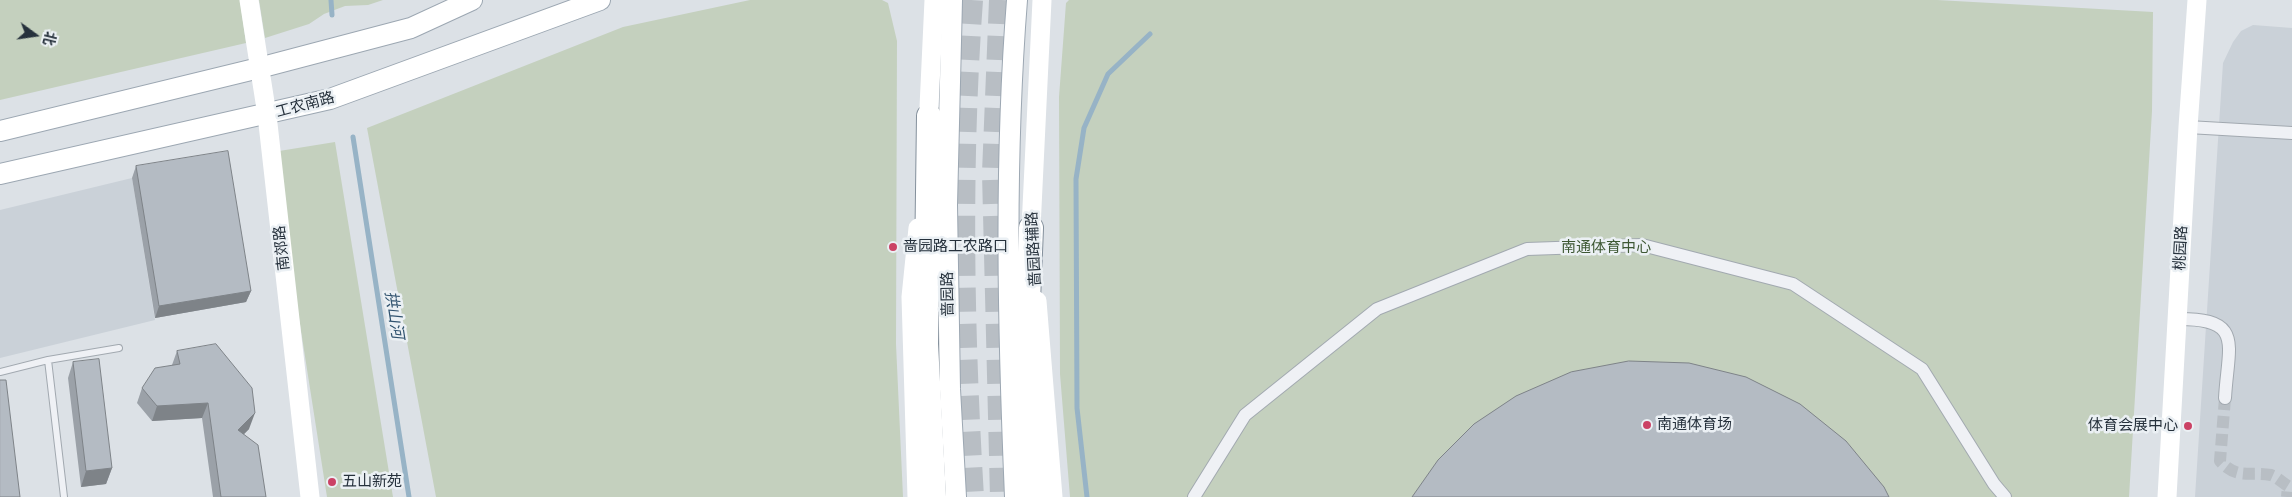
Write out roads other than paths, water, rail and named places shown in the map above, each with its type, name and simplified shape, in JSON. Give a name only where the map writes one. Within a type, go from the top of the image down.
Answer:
[{"type":"highway","points":[[929,116],[926,344],[934,497]]},
{"type":"highway","points":[[1031,228],[1026,350],[1034,497]]},
{"type":"main road","points":[[0,131],[259,68],[411,28],[472,0]]},
{"type":"main road","name":"工农南路","points":[[0,174],[267,114],[361,89],[600,0]]},
{"type":"main road","name":"啬园路","points":[[952,0],[947,205],[950,389],[956,497]]},
{"type":"main road","points":[[1015,497],[1010,377],[1010,183],[1017,0]]},
{"type":"street","name":"南郊路","points":[[249,0],[267,114],[310,497]]},
{"type":"street","points":[[917,497],[911,297],[929,116],[934,0]]},
{"type":"street","name":"啬园路辅路","points":[[1042,0],[1031,228],[1053,497]]},
{"type":"street","name":"桃园路","points":[[2167,497],[2176,319],[2198,0]]},
{"type":"street","points":[[2188,127],[2292,133]]},
{"type":"street","points":[[1194,497],[1245,415],[1377,309],[1527,249],[1642,245],[1792,284],[1922,369],[1994,484],[2005,497]]},
{"type":"street","points":[[2176,319],[2199,318],[2224,327],[2229,338],[2225,398]]},
{"type":"lane","points":[[0,372],[48,360],[119,348]]},
{"type":"lane","points":[[48,360],[64,497]]},
{"type":"waterway","name":"拱山河","points":[[331,0],[332,15]]},
{"type":"waterway","points":[[1087,497],[1077,408],[1076,179],[1084,128],[1108,74],[1150,34]]},
{"type":"waterway","name":"拱山河","points":[[353,137],[409,497]]},
{"type":"tunnel","points":[[971,0],[967,62],[963,248],[966,373],[972,497]]},
{"type":"tunnel","points":[[1001,0],[994,173],[1002,497]]},
{"type":"tunnel","points":[[2225,398],[2220,461],[2226,467],[2238,473],[2273,476],[2288,486],[2287,497]]},
{"type":"place","name":"啬园路工农路口","points":[[893,247]]},
{"type":"place","name":"南通体育场","points":[[1647,425]]},
{"type":"place","name":"体育会展中心","points":[[2188,426]]},
{"type":"place","name":"五山新苑","points":[[332,482]]},
{"type":"park label","name":"南通体育中心","points":[[1606,248]]}]
